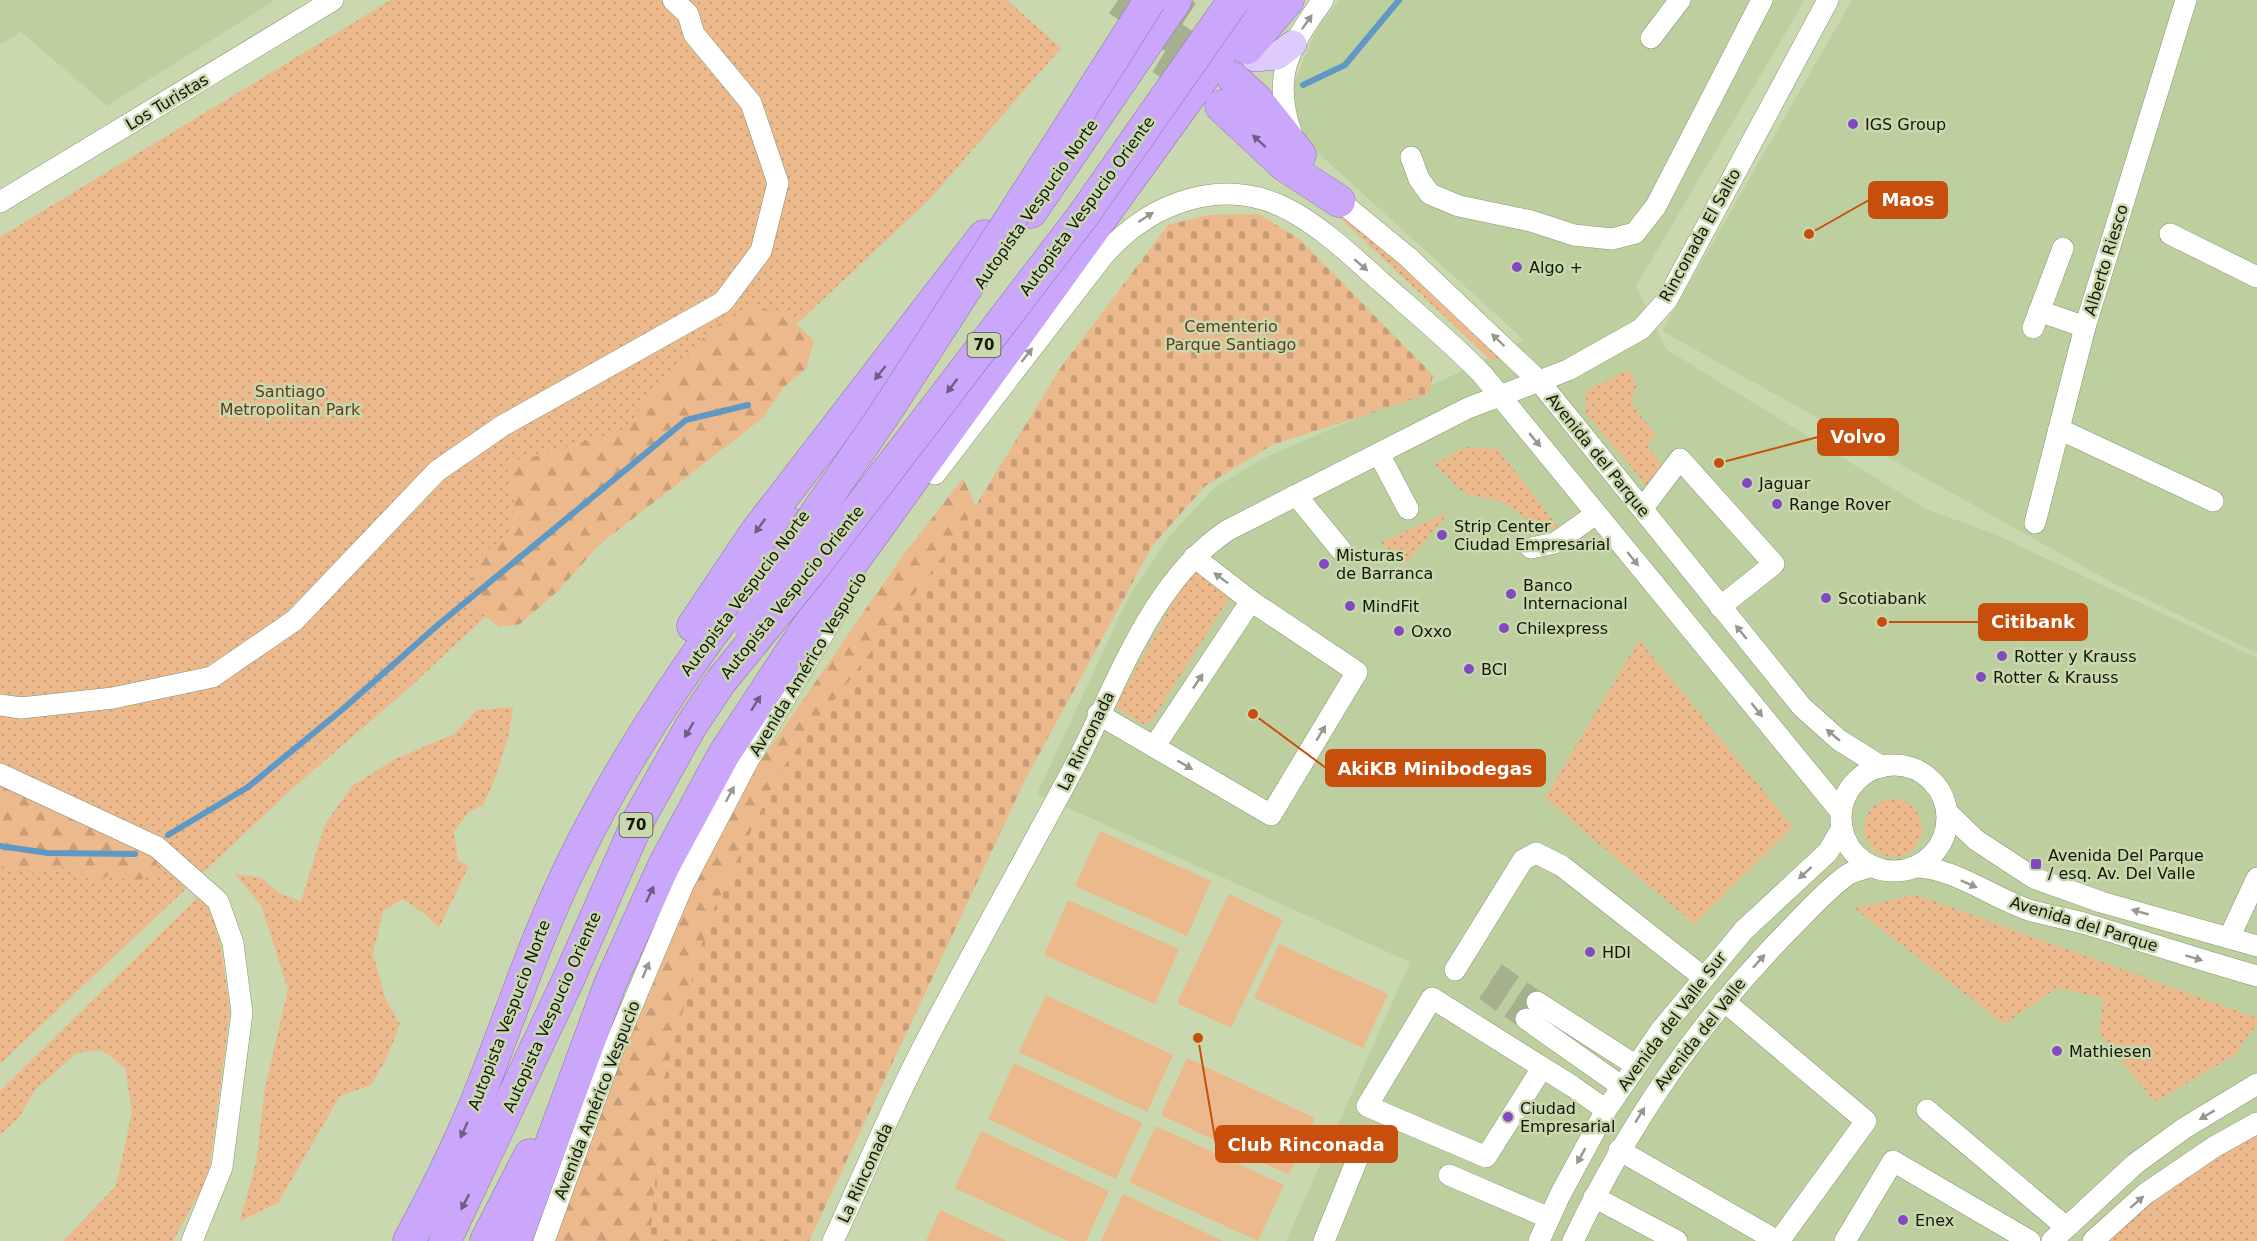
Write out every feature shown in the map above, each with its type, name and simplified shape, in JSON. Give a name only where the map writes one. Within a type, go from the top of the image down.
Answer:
[{"type":"highway","points":[[721,681],[786,558],[838,485],[977,272],[1150,0]]},
{"type":"highway","name":"Autopista Vespucio Norte","points":[[409,1241],[472,1112],[517,991],[573,861],[640,741],[703,645],[938,342],[1082,141],[1176,0]]},
{"type":"highway","name":"Autopista Vespucio Oriente","points":[[445,1241],[569,978],[640,817],[691,726],[721,681],[810,572],[1082,217],[1234,0]]},
{"type":"highway","name":"70","points":[[486,1241],[586,1044],[664,865],[714,772],[756,701],[826,599],[1259,0]]},
{"type":"highway","points":[[1163,134],[1240,56],[1288,0]]},
{"type":"highway","points":[[1237,80],[1257,99],[1300,155]]},
{"type":"highway","points":[[1237,80],[1284,165],[1339,201]]},
{"type":"highway","points":[[573,861],[617,756],[643,706],[715,592],[800,473],[1004,209]]},
{"type":"highway","points":[[515,1241],[556,1134],[586,1044]]},
{"type":"main road","points":[[1237,80],[1293,44]]},
{"type":"street","name":"Los Turistas","points":[[0,202],[333,0]]},
{"type":"street","points":[[0,705],[21,708],[113,698],[212,677],[295,620],[437,471],[502,426],[723,302],[761,250],[778,183],[751,103],[694,34],[688,14],[673,0]]},
{"type":"street","points":[[1300,155],[1283,102],[1285,67],[1293,44],[1323,0]]},
{"type":"street","points":[[1651,38],[1680,0]]},
{"type":"street","points":[[1411,157],[1419,178],[1430,194],[1459,206],[1531,221],[1574,235],[1611,239],[1635,233],[1656,206],[1762,0]]},
{"type":"street","name":"Rinconada El Salto","points":[[1499,394],[1568,370],[1641,329],[1667,300],[1828,0]]},
{"type":"street","name":"Alberto Riesco","points":[[2036,523],[2085,327],[2186,0]]},
{"type":"street","name":"Avenida del Parque","points":[[1300,155],[1316,177],[1339,201],[1408,257],[1539,381],[1720,607],[1816,721],[1856,753],[1882,766]]},
{"type":"street","name":"Avenida Américo Vespucio","points":[[544,1241],[612,1053],[683,885],[749,759],[835,613],[905,513],[1103,256],[1136,224],[1177,202],[1199,196],[1221,194],[1266,200],[1292,212],[1316,228],[1455,347],[1499,394]]},
{"type":"street","points":[[2170,234],[2257,277]]},
{"type":"street","points":[[2063,248],[2036,320],[2085,327]]},
{"type":"street","points":[[1499,394],[1842,820],[1852,851],[1872,866],[1886,871],[1914,867],[1929,858],[1940,845],[1946,829],[1947,812],[1943,797],[1934,783],[1923,773],[1908,767],[1882,766],[1864,774],[1853,785],[1845,798],[1842,820]]},
{"type":"street","name":"La Rinconada","points":[[833,1241],[922,1048],[1074,768],[1098,714],[1129,655],[1173,582],[1206,545],[1228,531],[1499,394]]},
{"type":"street","points":[[2059,429],[2213,501]]},
{"type":"street","points":[[1379,454],[1408,509]]},
{"type":"street","points":[[1642,509],[1680,459],[1774,564],[1720,607]]},
{"type":"street","points":[[1296,495],[1341,550]]},
{"type":"street","points":[[1531,548],[1555,543],[1596,514]]},
{"type":"street","points":[[1098,714],[1271,814],[1357,672],[1251,601],[1194,557]]},
{"type":"street","points":[[1154,747],[1251,601]]},
{"type":"street","points":[[0,774],[157,847],[218,901],[233,944],[242,1013],[222,1167],[192,1241]]},
{"type":"street","name":"Avenida del Parque","points":[[1947,812],[1976,840],[2034,878],[2101,902],[2257,946]]},
{"type":"street","name":"Avenida del Valle Sur","points":[[1539,1241],[1606,1110],[1635,1065],[1703,977],[1744,930],[1828,852],[1842,820]]},
{"type":"street","points":[[1455,970],[1522,860],[1536,853],[1562,866],[1703,977]]},
{"type":"street","name":"Avenida del Valle","points":[[1573,1241],[1619,1150],[1661,1082],[1724,1001],[1763,956],[1833,887],[1848,874],[1872,866]]},
{"type":"street","name":"Avenida del Parque","points":[[1914,867],[1927,867],[1943,872],[2018,906],[2053,918],[2084,923],[2257,976]]},
{"type":"street","points":[[2229,938],[2257,878]]},
{"type":"street","points":[[1542,1068],[1486,1157],[1367,1106],[1432,998],[1572,1086],[1606,1110]]},
{"type":"street","points":[[1619,1150],[1778,1241],[1866,1120],[1724,1001]]},
{"type":"street","points":[[1621,1086],[1532,1011],[1635,1065]]},
{"type":"street","points":[[1927,1110],[2059,1234],[2135,1164],[2183,1130],[2257,1084]]},
{"type":"street","points":[[2094,1241],[2145,1194],[2207,1151],[2257,1123]]},
{"type":"street","points":[[1324,1241],[1365,1140]]},
{"type":"street","points":[[1845,1241],[1893,1161],[2030,1241]]},
{"type":"street","points":[[1449,1175],[1549,1218]]},
{"type":"street","points":[[1594,1197],[1677,1241]]},
{"type":"shaded area","points":[[0,0],[275,0],[107,106],[21,32],[0,45]]},
{"type":"shaded area","points":[[1339,0],[1805,0],[1636,286],[1666,349],[1926,509],[1992,533],[2257,658],[2257,1241],[1286,1241],[1410,962],[1037,794],[1128,598],[1168,538],[1214,488],[1264,458],[1437,383],[1524,340],[1308,144],[1291,110],[1293,85],[1316,30]]},
{"type":"shaded area","points":[[1852,0],[2257,0],[2257,653],[2113,583],[1662,331]]},
{"type":"green space","name":"Santiago Metropolitan Park","points":[[391,0],[1007,0],[1061,48],[930,199],[407,690],[293,788],[0,1064],[0,237]]},
{"type":"green space","points":[[1326,205],[1378,244],[1499,358],[1493,362]]},
{"type":"green space","name":"Cementerio Parque Santiago","points":[[1259,214],[1299,239],[1433,375],[1429,394],[1272,445],[1205,486],[1153,545],[1025,780],[809,1241],[650,1241],[663,1083],[709,919],[779,773],[953,543],[1061,367],[1168,225],[1208,215]]},
{"type":"green space","points":[[752,307],[785,313],[814,341],[806,369],[783,388],[764,417],[600,544],[558,591],[520,624],[499,627],[471,605],[473,569],[484,553],[509,532],[515,500],[505,462],[541,455],[625,429],[657,387],[715,326]]},
{"type":"green space","points":[[1629,370],[1637,385],[1633,393],[1634,407],[1656,435],[1646,444],[1665,470],[1650,490],[1585,412],[1587,390]]},
{"type":"green space","points":[[1466,447],[1498,449],[1558,527],[1542,533],[1517,511],[1500,501],[1465,494],[1434,464]]},
{"type":"green space","points":[[963,478],[990,538],[670,1241],[550,1241],[608,1086],[694,882],[758,765],[899,561]]},
{"type":"green space","points":[[1445,513],[1447,515],[1405,564],[1381,543]]},
{"type":"green space","points":[[1196,571],[1230,597],[1151,722],[1143,724],[1115,707],[1174,600]]},
{"type":"green space","points":[[1639,640],[1793,827],[1694,924],[1545,798]]},
{"type":"green space","points":[[513,707],[509,734],[494,782],[483,805],[468,813],[454,832],[458,860],[468,867],[439,928],[426,915],[403,899],[383,911],[373,954],[386,1000],[400,1024],[387,1058],[371,1085],[340,1096],[278,1203],[240,1221],[256,1163],[265,1088],[288,989],[261,905],[235,874],[262,878],[279,893],[301,901],[325,824],[352,786],[393,760],[454,734],[477,710]]},
{"type":"green space","points":[[0,784],[124,839],[157,861],[157,872],[145,878],[133,880],[109,875],[96,883],[68,866],[34,873],[0,866]]},
{"type":"green space","points":[[1893,799],[1904,801],[1917,812],[1922,828],[1920,839],[1909,852],[1893,857],[1882,855],[1869,844],[1864,828],[1866,817],[1877,804]]},
{"type":"green space","points":[[1100,831],[1211,881],[1187,936],[1075,886]]},
{"type":"green space","points":[[1229,894],[1283,920],[1231,1028],[1177,1003]]},
{"type":"green space","points":[[1916,895],[2257,1018],[2257,1024],[2235,1055],[2155,1102],[2099,1032],[2104,998],[2057,988],[2004,1024],[1854,908]]},
{"type":"green space","points":[[199,896],[211,909],[221,947],[230,1013],[208,1177],[173,1241],[63,1241],[116,1186],[132,1112],[125,1068],[102,1050],[77,1053],[36,1089],[19,1117],[0,1135],[0,1091]]},
{"type":"green space","points":[[1068,900],[1179,949],[1155,1004],[1044,955]]},
{"type":"green space","points":[[1279,944],[1388,994],[1363,1048],[1254,998]]},
{"type":"green space","points":[[1046,995],[1173,1055],[1147,1112],[1019,1052]]},
{"type":"green space","points":[[1187,1058],[1315,1118],[1289,1175],[1161,1115]]},
{"type":"green space","points":[[1014,1063],[1142,1123],[1116,1179],[988,1119]]},
{"type":"green space","points":[[1156,1126],[1284,1185],[1258,1241],[1129,1182]]},
{"type":"green space","points":[[2257,1130],[2257,1241],[2103,1241],[2187,1171]]},
{"type":"green space","points":[[981,1131],[1109,1191],[1086,1241],[1068,1241],[955,1188]]},
{"type":"green space","points":[[1123,1194],[1223,1241],[1101,1241]]},
{"type":"green space","points":[[940,1210],[1007,1241],[926,1241]]},
{"type":"waterway","points":[[1303,85],[1345,65],[1399,0]]},
{"type":"waterway","points":[[168,835],[248,787],[343,709],[439,624],[686,420],[748,405]]},
{"type":"waterway","points":[[0,846],[48,853],[135,854]]},
{"type":"tunnel","points":[[1118,0],[1220,69]]},
{"type":"tunnel","points":[[1166,0],[1230,42]]},
{"type":"tunnel","points":[[1115,50],[1128,48],[1152,54],[1174,67],[1204,92]]},
{"type":"tunnel","points":[[1496,973],[1537,1002]]},
{"type":"tunnel","points":[[1485,990],[1526,1019]]},
{"type":"place","name":"IGS Group","points":[[1853,124]]},
{"type":"place","name":"Maos","points":[[1809,234]]},
{"type":"place","name":"Algo +","points":[[1517,267]]},
{"type":"place","name":"Volvo","points":[[1719,463]]},
{"type":"place","name":"Jaguar","points":[[1747,483]]},
{"type":"place","name":"Range Rover","points":[[1777,504]]},
{"type":"place","name":"Strip Center Ciudad Empresarial","points":[[1442,535]]},
{"type":"place","name":"Misturas de Barranca","points":[[1324,564]]},
{"type":"place","name":"Banco Internacional","points":[[1511,594]]},
{"type":"place","name":"Scotiabank","points":[[1826,598]]},
{"type":"place","name":"MindFit","points":[[1350,606]]},
{"type":"place","name":"Citibank","points":[[1882,622]]},
{"type":"place","name":"Chilexpress","points":[[1504,628]]},
{"type":"place","name":"Oxxo","points":[[1399,631]]},
{"type":"place","name":"Rotter y Krauss","points":[[2002,656]]},
{"type":"place","name":"BCI","points":[[1469,669]]},
{"type":"place","name":"Rotter & Krauss","points":[[1981,677]]},
{"type":"place","name":"AkiKB Minibodegas","points":[[1253,714]]},
{"type":"place","name":"Avenida Del Parque / esq. Av. Del Valle","points":[[2036,864]]},
{"type":"place","name":"HDI","points":[[1590,952]]},
{"type":"place","name":"Club Rinconada","points":[[1198,1038]]},
{"type":"place","name":"Mathiesen","points":[[2057,1051]]},
{"type":"place","name":"Ciudad Empresarial","points":[[1508,1117]]},
{"type":"place","name":"Enex","points":[[1903,1220]]}]
